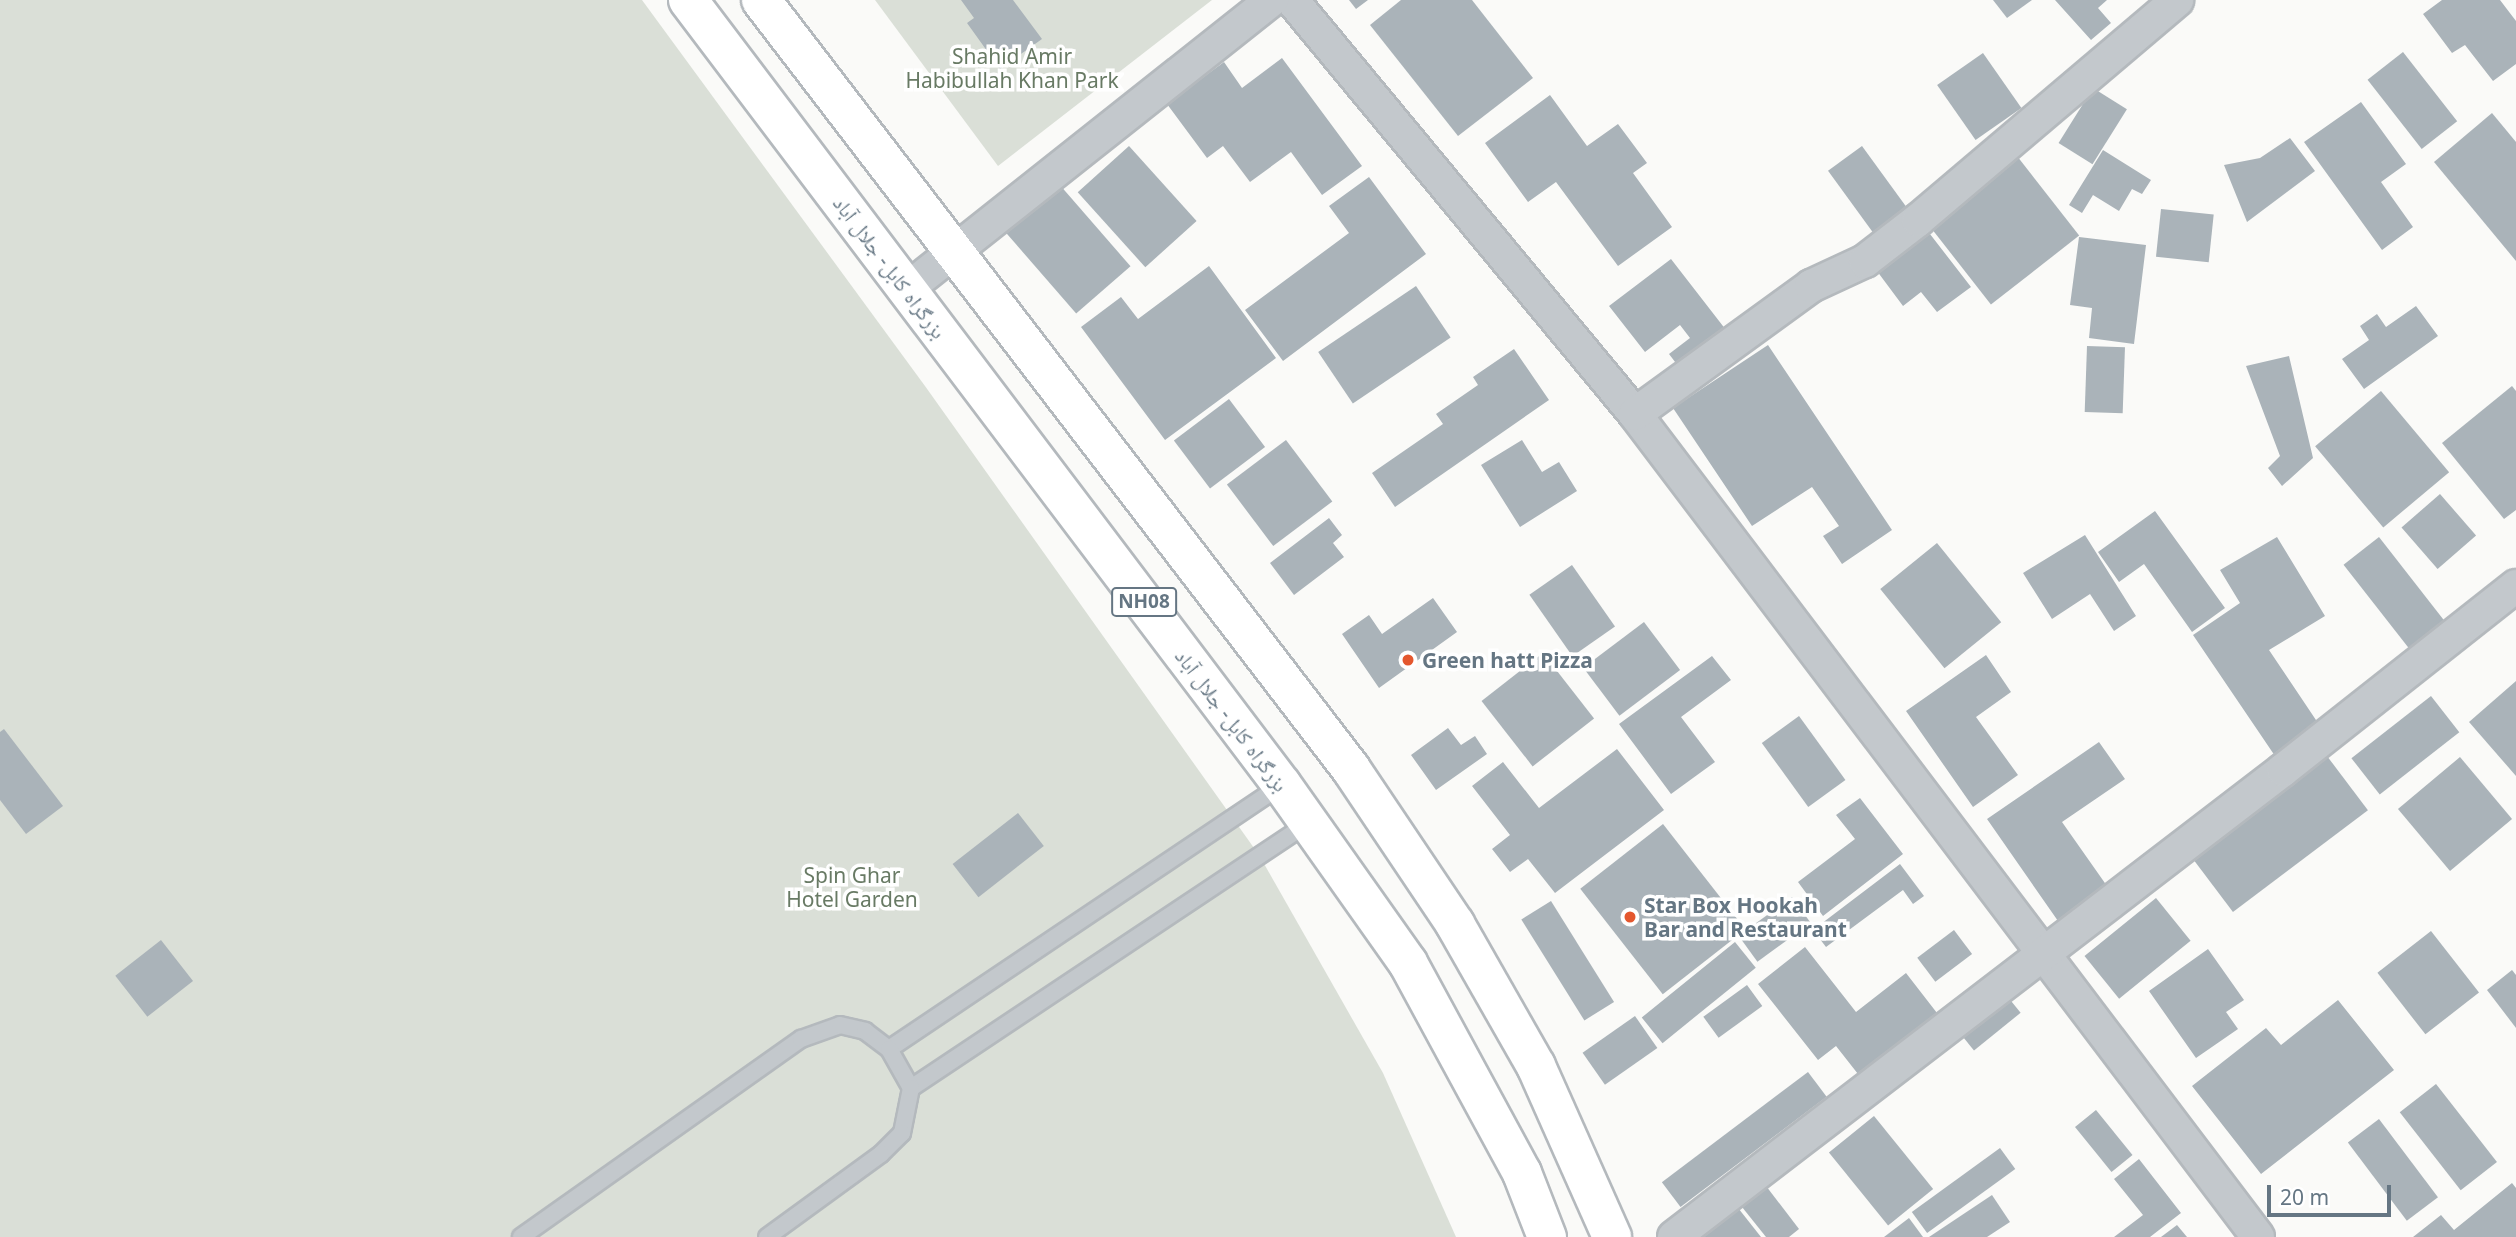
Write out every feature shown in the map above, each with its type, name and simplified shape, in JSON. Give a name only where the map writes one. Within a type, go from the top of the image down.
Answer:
[{"type":"highway","name":"بزرگراه کابل- جلال آباد","points":[[688,0],[1282,785],[1408,963],[1522,1174],[1547,1237]]},
{"type":"highway","name":"NH08","points":[[761,0],[1351,769],[1455,924],[1536,1066],[1612,1237]]},
{"type":"street","points":[[907,289],[953,251],[985,230],[1272,0]]},
{"type":"street","points":[[1292,0],[1634,414],[2259,1237]]},
{"type":"street","points":[[1634,414],[1811,286],[1865,261],[1908,229],[2177,0]]},
{"type":"street","points":[[1674,1237],[2516,586]]},
{"type":"lane","points":[[889,1049],[1282,785]]},
{"type":"lane","points":[[911,1088],[1308,822]]},
{"type":"lane","points":[[521,1237],[801,1039],[840,1025],[865,1031],[889,1049],[911,1088],[902,1133],[881,1154],[767,1237]]},
{"type":"green space","name":"Spin Ghar Hotel Garden","points":[[0,0],[642,0],[925,386],[1259,855],[1383,1073],[1456,1237],[0,1237]]},
{"type":"green space","name":"Shahid Amir Habibullah Khan Park","points":[[875,0],[1212,0],[998,166]]},
{"type":"building","points":[[961,0],[1013,0],[1042,39],[1000,69],[967,23],[974,18]]},
{"type":"building","points":[[1349,0],[1368,0],[1356,9]]},
{"type":"building","points":[[1401,0],[1472,0],[1533,78],[1458,136],[1370,25]]},
{"type":"building","points":[[1993,0],[2032,0],[2007,18]]},
{"type":"building","points":[[2055,0],[2107,0],[2098,8],[2111,23],[2091,40]]},
{"type":"building","points":[[2442,0],[2500,0],[2516,21],[2516,64],[2493,81],[2465,45],[2452,53],[2423,14]]},
{"type":"building","points":[[2403,52],[2457,121],[2422,149],[2368,80]]},
{"type":"building","points":[[1983,53],[2021,108],[1976,140],[1937,85]]},
{"type":"building","points":[[1282,58],[1362,166],[1322,195],[1291,152],[1250,182],[1223,146],[1207,158],[1167,104],[1224,62],[1242,88]]},
{"type":"building","points":[[2093,88],[2127,109],[2092,164],[2059,143]]},
{"type":"building","points":[[1550,95],[1587,146],[1618,124],[1647,163],[1633,173],[1672,227],[1618,266],[1556,182],[1528,202],[1485,143]]},
{"type":"building","points":[[2361,102],[2406,164],[2381,182],[2413,227],[2382,250],[2304,142]]},
{"type":"building","points":[[2492,113],[2516,142],[2516,261],[2434,162]]},
{"type":"building","points":[[2290,138],[2315,171],[2247,222],[2224,165],[2260,158]]},
{"type":"building","points":[[1129,146],[1197,221],[1145,267],[1078,192]]},
{"type":"building","points":[[1862,146],[1915,220],[1882,244],[1828,171]]},
{"type":"building","points":[[2103,150],[2151,180],[2142,194],[2132,189],[2119,211],[2093,195],[2082,213],[2069,205]]},
{"type":"building","points":[[2017,156],[2079,236],[1991,305],[1929,225]]},
{"type":"building","points":[[1369,177],[1426,254],[1283,361],[1245,310],[1349,233],[1329,206]]},
{"type":"building","points":[[1059,184],[1131,266],[1076,313],[1005,231]]},
{"type":"building","points":[[2161,209],[2214,215],[2209,262],[2156,257]]},
{"type":"building","points":[[1923,225],[1971,287],[1937,312],[1921,292],[1903,306],[1871,263]]},
{"type":"building","points":[[2079,237],[2146,245],[2134,344],[2089,338],[2092,308],[2070,305]]},
{"type":"building","points":[[1671,259],[1733,339],[1685,375],[1669,354],[1690,338],[1680,325],[1645,352],[1609,306]]},
{"type":"building","points":[[1209,266],[1276,358],[1165,440],[1081,327],[1121,297],[1138,319]]},
{"type":"building","points":[[1416,286],[1451,337],[1353,403],[1318,352]]},
{"type":"building","points":[[2416,306],[2438,336],[2364,389],[2342,359],[2369,340],[2360,326],[2377,314],[2386,327]]},
{"type":"building","points":[[1768,345],[1892,530],[1842,564],[1823,536],[1839,526],[1812,487],[1752,526],[1673,408]]},
{"type":"building","points":[[2087,346],[2125,347],[2123,413],[2085,412]]},
{"type":"building","points":[[1514,349],[1549,400],[1395,507],[1372,473],[1443,424],[1436,414],[1478,385],[1473,377]]},
{"type":"building","points":[[2289,356],[2313,458],[2282,486],[2268,468],[2280,456],[2246,366]]},
{"type":"building","points":[[2512,386],[2516,391],[2516,510],[2504,519],[2442,443]]},
{"type":"building","points":[[2381,391],[2449,472],[2383,527],[2315,446]]},
{"type":"building","points":[[1229,399],[1265,447],[1210,488],[1174,441]]},
{"type":"building","points":[[1286,440],[1332,501],[1273,546],[1227,485]]},
{"type":"building","points":[[1522,440],[1542,472],[1559,462],[1577,491],[1520,527],[1481,465]]},
{"type":"building","points":[[2440,494],[2476,536],[2438,569],[2402,527]]},
{"type":"building","points":[[2155,511],[2225,608],[2192,632],[2144,564],[2119,582],[2098,552]]},
{"type":"building","points":[[1329,518],[1342,535],[1333,543],[1344,557],[1294,595],[1270,563]]},
{"type":"building","points":[[2085,535],[2136,616],[2114,631],[2090,594],[2052,619],[2023,573]]},
{"type":"building","points":[[2277,537],[2325,616],[2269,650],[2320,726],[2275,756],[2193,635],[2240,603],[2220,570]]},
{"type":"building","points":[[2379,537],[2446,623],[2411,651],[2344,565]]},
{"type":"building","points":[[1937,543],[2001,622],[1944,668],[1880,589]]},
{"type":"building","points":[[1572,565],[1615,626],[1572,656],[1529,595]]},
{"type":"building","points":[[1433,598],[1457,632],[1379,688],[1342,634],[1369,615],[1382,634]]},
{"type":"building","points":[[1644,622],[1680,670],[1619,716],[1583,668]]},
{"type":"building","points":[[1543,653],[1594,718],[1533,766],[1482,701]]},
{"type":"building","points":[[1986,655],[2011,692],[1976,717],[2018,775],[1973,807],[1906,711]]},
{"type":"building","points":[[1712,656],[1731,680],[1681,717],[1715,762],[1671,794],[1619,724]]},
{"type":"building","points":[[2516,681],[2516,776],[2469,722]]},
{"type":"building","points":[[2431,696],[2459,732],[2380,794],[2351,758]]},
{"type":"building","points":[[1799,716],[1845,780],[1808,807],[1762,743]]},
{"type":"building","points":[[1448,728],[1461,745],[1475,736],[1487,754],[1436,790],[1411,755]]},
{"type":"building","points":[[4,729],[63,806],[26,834],[0,800],[0,732]]},
{"type":"building","points":[[2099,742],[2125,779],[2062,822],[2107,886],[2058,921],[1987,819]]},
{"type":"building","points":[[1617,749],[1664,810],[1555,893],[1528,859],[1510,872],[1492,849],[1510,835],[1472,786],[1503,762],[1539,808]]},
{"type":"building","points":[[2324,752],[2368,810],[2233,912],[2189,854]]},
{"type":"building","points":[[2460,757],[2512,819],[2450,871],[2398,809]]},
{"type":"building","points":[[1860,798],[1903,854],[1823,916],[1798,882],[1855,839],[1836,815]]},
{"type":"building","points":[[1018,813],[1044,846],[978,897],[953,864]]},
{"type":"building","points":[[1663,824],[1745,930],[1663,994],[1580,889]]},
{"type":"building","points":[[1900,864],[1924,896],[1913,904],[1903,890],[1826,947],[1813,930]]},
{"type":"building","points":[[1792,897],[1811,923],[1757,962],[1739,936]]},
{"type":"building","points":[[2156,898],[2191,941],[2119,999],[2085,956]]},
{"type":"building","points":[[1551,901],[1614,1002],[1584,1020],[1521,920]]},
{"type":"building","points":[[1954,930],[1972,954],[1935,982],[1917,958]]},
{"type":"building","points":[[2431,931],[2479,992],[2425,1034],[2377,973]]},
{"type":"building","points":[[161,940],[193,981],[147,1017],[115,976]]},
{"type":"building","points":[[1735,942],[1756,968],[1663,1043],[1642,1018]]},
{"type":"building","points":[[1805,947],[1856,1012],[1906,973],[1937,1013],[1858,1074],[1836,1046],[1818,1060],[1758,984]]},
{"type":"building","points":[[2208,949],[2244,1000],[2226,1012],[2238,1029],[2196,1058],[2149,991]]},
{"type":"building","points":[[2512,970],[2516,975],[2516,1028],[2487,990]]},
{"type":"building","points":[[1747,985],[1762,1006],[1719,1038],[1703,1017]]},
{"type":"building","points":[[2003,991],[2021,1013],[1974,1051],[1956,1029]]},
{"type":"building","points":[[2338,1000],[2394,1070],[2261,1174],[2192,1086],[2266,1028],[2281,1045]]},
{"type":"building","points":[[1635,1016],[1657,1048],[1605,1085],[1583,1053]]},
{"type":"building","points":[[1808,1072],[1827,1097],[1681,1207],[1662,1182]]},
{"type":"building","points":[[2436,1084],[2497,1162],[2461,1190],[2400,1112]]},
{"type":"building","points":[[2096,1110],[2133,1155],[2112,1172],[2075,1127]]},
{"type":"building","points":[[1874,1116],[1933,1189],[1888,1226],[1829,1153]]},
{"type":"building","points":[[2379,1119],[2438,1197],[2407,1221],[2348,1142]]},
{"type":"building","points":[[2000,1148],[2015,1169],[1927,1233],[1912,1212]]},
{"type":"building","points":[[2139,1159],[2181,1213],[2150,1237],[2114,1237],[2143,1215],[2114,1179]]},
{"type":"building","points":[[1763,1182],[1799,1229],[1789,1237],[1766,1237],[1738,1202]]},
{"type":"building","points":[[2512,1183],[2516,1188],[2516,1237],[2413,1237],[2441,1215],[2454,1230]]},
{"type":"building","points":[[1992,1195],[2010,1222],[1987,1237],[1929,1237]]},
{"type":"building","points":[[1731,1199],[1761,1237],[1682,1237]]},
{"type":"building","points":[[1909,1218],[1923,1237],[1884,1237]]},
{"type":"building","points":[[2177,1225],[2187,1237],[2161,1237]]},
{"type":"place","name":"Green hatt Pizza","points":[[1408,660]]},
{"type":"place","name":"Star Box Hookah Bar and Restaurant","points":[[1630,917]]}]
